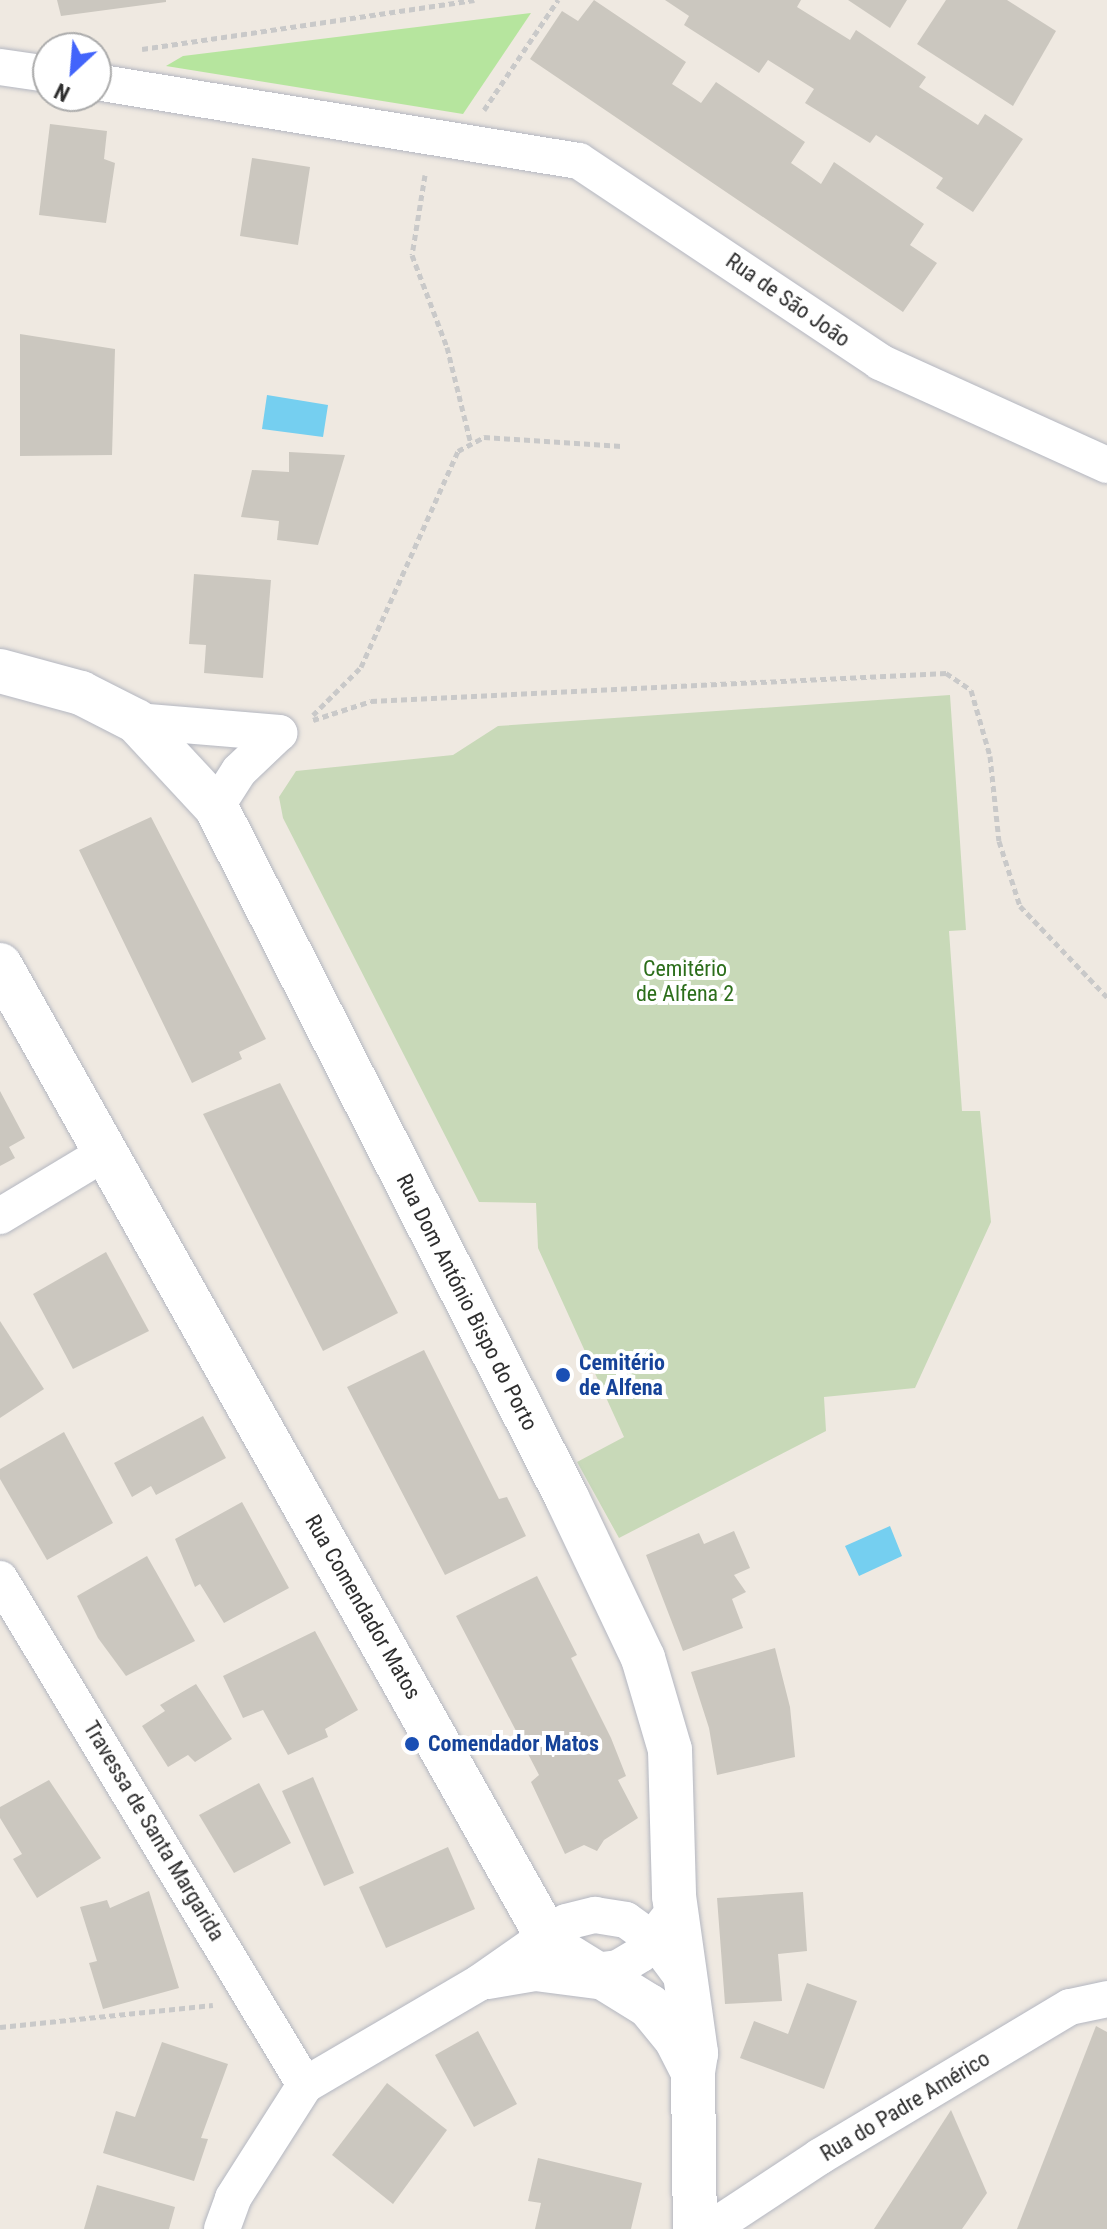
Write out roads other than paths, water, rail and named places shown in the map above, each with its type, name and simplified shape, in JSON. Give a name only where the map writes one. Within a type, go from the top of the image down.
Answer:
[{"type":"street","points":[[0,67],[32,72]]},
{"type":"street","name":"Rua de São João","points":[[112,84],[473,141],[579,161],[599,170],[880,362],[1107,465]]},
{"type":"street","name":"Rua Dom António Bispo do Porto","points":[[0,671],[81,693],[136,721],[216,807],[643,1658],[670,1750],[674,1896],[681,1976],[696,2053],[693,2072]]},
{"type":"street","points":[[136,721],[279,733],[239,771],[216,807]]},
{"type":"street","name":"Rua Comendador Matos","points":[[0,965],[103,1154],[545,1933],[581,1973],[638,1997],[676,2039],[693,2072],[695,2229]]},
{"type":"street","points":[[0,1216],[103,1154]]},
{"type":"street","name":"Travessa de Santa Margarida","points":[[0,1579],[258,2001],[305,2085]]},
{"type":"street","points":[[479,1983],[504,1976],[618,1968],[655,1941],[674,1896]]},
{"type":"street","points":[[222,2229],[233,2198],[305,2085],[479,1983],[545,1933],[595,1915],[626,1920],[655,1941],[681,1976]]},
{"type":"street","name":"Rua do Padre Américo","points":[[710,2229],[793,2173],[1070,2007],[1107,1999]]},
{"type":"water","points":[[267,395],[328,405],[323,437],[262,429]]},
{"type":"water","points":[[890,1526],[902,1556],[859,1576],[845,1546]]},
{"type":"place","name":"Cemitério de Alfena","points":[[563,1375]]},
{"type":"place","name":"Comendador Matos","points":[[412,1744]]},
{"type":"park label","name":"Cemitério de Alfena 2","points":[[685,980]]}]
